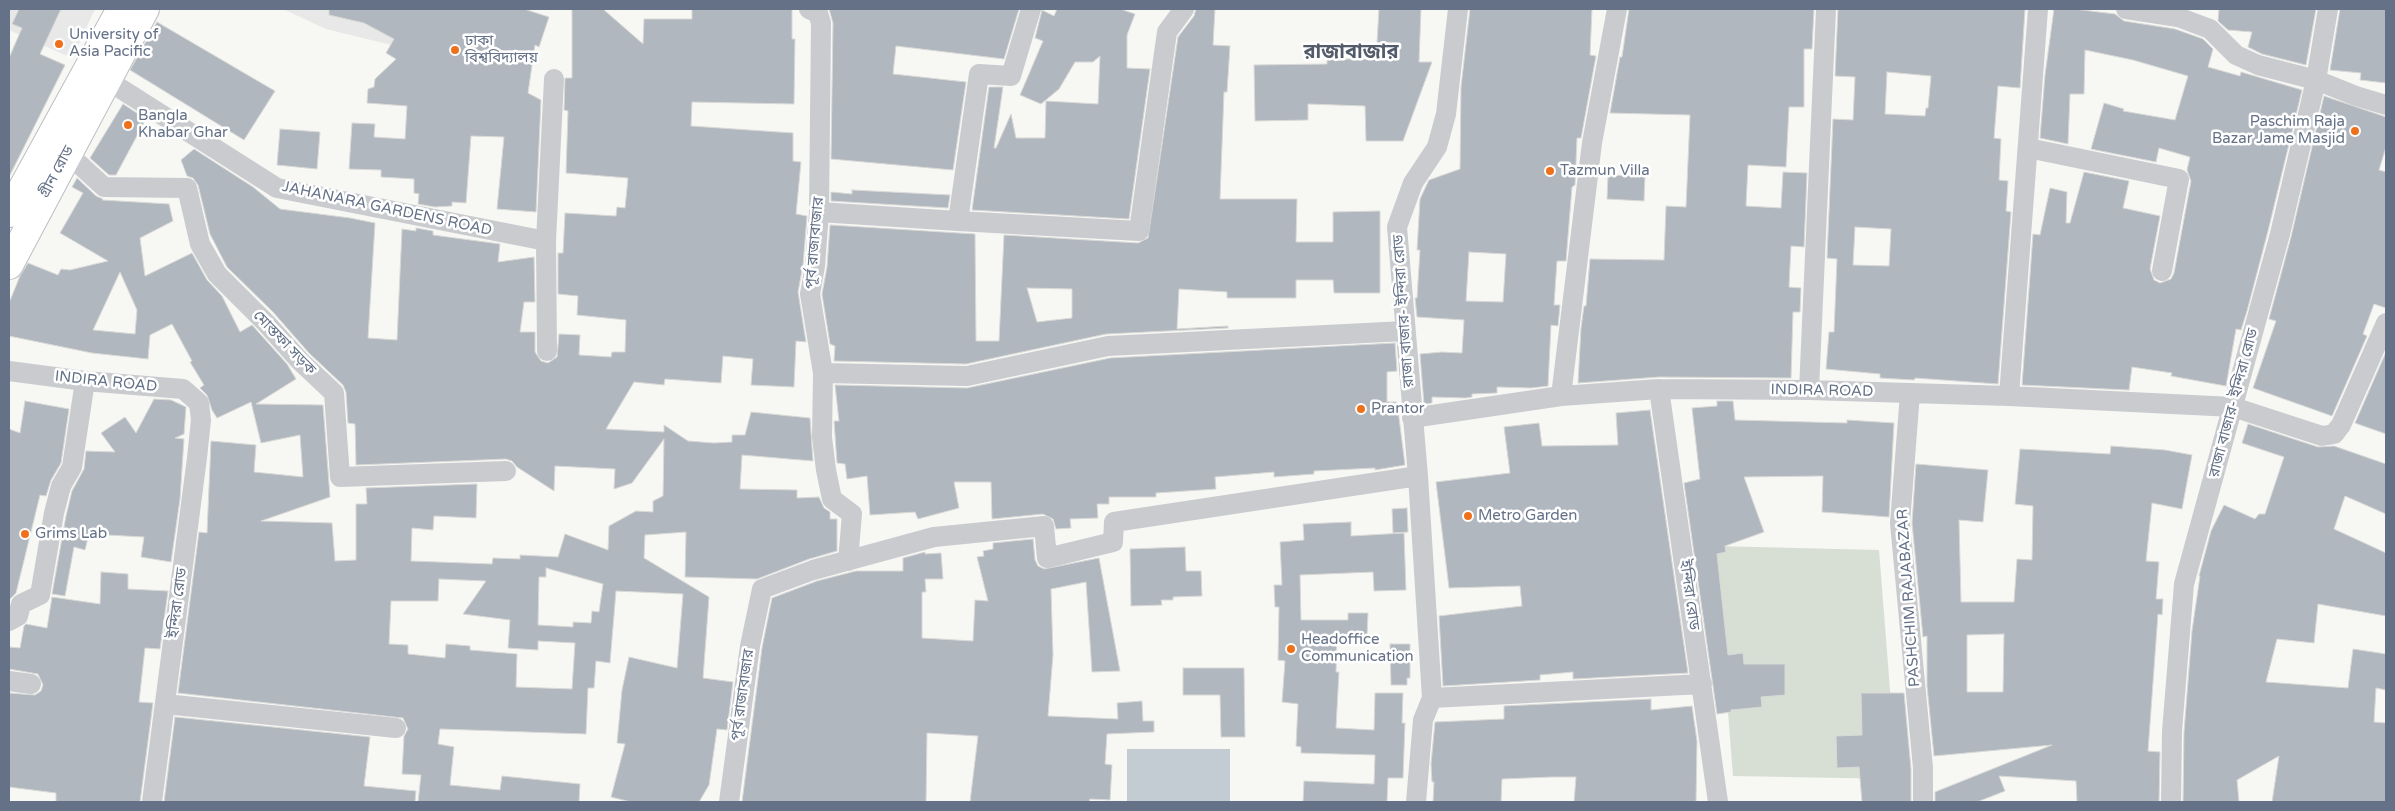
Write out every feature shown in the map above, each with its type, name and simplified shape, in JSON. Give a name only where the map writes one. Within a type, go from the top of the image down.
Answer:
[{"type":"main road","name":"গ্রীন রোড","points":[[9,264],[67,153],[98,75],[121,9]]},
{"type":"main road","name":"গ্রীন রোড","points":[[9,213],[98,75],[146,9]]},
{"type":"street","name":"পূর্ব রাজাবাজার","points":[[729,802],[750,646],[762,589],[813,570],[848,561],[852,514],[832,499],[826,470],[822,437],[823,373],[810,294],[815,266],[820,212],[821,23],[818,13],[809,9]]},
{"type":"street","points":[[958,221],[979,74],[1011,76],[1031,9]]},
{"type":"street","points":[[820,212],[1139,230],[1167,32],[1184,9]]},
{"type":"street","name":"রাজা বাজার- ইন্দিরা রোড","points":[[1416,802],[1422,720],[1432,698],[1418,476],[1404,331],[1397,228],[1413,183],[1437,147],[1446,114],[1458,9]]},
{"type":"street","points":[[1561,396],[1592,143],[1616,9]]},
{"type":"street","points":[[1809,390],[1826,9]]},
{"type":"street","points":[[2009,396],[2038,9]]},
{"type":"street","points":[[2126,9],[2178,17],[2210,29],[2236,55],[2258,65],[2316,80],[2356,96],[2386,105]]},
{"type":"street","name":"রাজা বাজার- ইন্দিরা রোড","points":[[2171,802],[2172,730],[2184,584],[2280,234],[2316,80],[2328,9]]},
{"type":"street","name":"JAHANARA GARDENS ROAD","points":[[98,75],[277,188],[546,242]]},
{"type":"street","points":[[547,351],[546,242],[554,79]]},
{"type":"street","points":[[2028,148],[2179,179],[2162,271]]},
{"type":"street","name":"মোস্তফা সড়ক","points":[[67,153],[104,187],[187,188],[200,244],[217,274],[266,323],[300,361],[334,393],[340,477],[506,471]]},
{"type":"street","name":"INDIRA ROAD","points":[[1412,418],[1561,396],[1659,389],[1809,390],[2009,396],[2233,407],[2322,436],[2334,434],[2341,425],[2386,323]]},
{"type":"street","points":[[823,373],[967,376],[1108,346],[1404,331]]},
{"type":"street","name":"INDIRA ROAD","points":[[9,371],[85,381],[183,389],[199,403]]},
{"type":"street","points":[[9,621],[18,616],[21,604],[40,595],[54,513],[61,486],[72,467],[85,381]]},
{"type":"street","name":"ইন্দিরা রোড","points":[[1659,389],[1718,802]]},
{"type":"street","name":"PASHCHIM RAJABAZAR","points":[[1910,393],[1900,523],[1923,768],[1923,802]]},
{"type":"street","name":"ইন্দিরা রোড","points":[[152,802],[201,420],[199,403]]},
{"type":"street","points":[[848,561],[934,537],[1044,526],[1047,558],[1113,542],[1114,522],[1418,476]]},
{"type":"street","points":[[9,682],[31,684]]},
{"type":"street","points":[[1432,698],[1702,684]]},
{"type":"street","points":[[165,704],[396,728]]},
{"type":"shaded area","name":"University of Asia Pacific","points":[[9,9],[95,9],[72,58],[9,30]]},
{"type":"shaded area","name":"ঢাকা বিশ্ববিদ্যালয়","points":[[283,9],[511,9],[494,70],[326,29]]},
{"type":"shaded area","points":[[1715,546],[1879,550],[1897,779],[1733,776]]},
{"type":"shaded area","points":[[1127,749],[1230,749],[1230,802],[1127,802]]},
{"type":"building","points":[[19,9],[61,9],[40,54],[65,65],[9,177],[9,58],[22,28],[12,24]]},
{"type":"building","points":[[329,9],[524,9],[549,17],[539,47],[535,45],[528,93],[541,100],[536,212],[497,209],[504,137],[471,136],[466,203],[452,202],[452,206],[435,207],[418,204],[419,194],[414,193],[414,179],[381,177],[381,170],[349,169],[352,123],[375,124],[374,137],[405,139],[407,106],[367,103],[368,89],[374,87],[375,79],[396,59],[386,53],[394,39],[364,23],[329,15]]},
{"type":"building","points":[[572,9],[603,9],[643,44],[644,19],[692,19],[692,9],[792,9],[792,39],[795,39],[794,104],[692,102],[691,126],[793,133],[793,161],[801,162],[796,214],[807,216],[803,265],[798,292],[806,342],[796,341],[794,387],[751,385],[753,359],[723,356],[721,383],[665,379],[664,385],[634,382],[606,429],[664,432],[664,425],[688,441],[714,443],[732,442],[732,435],[745,435],[751,412],[810,418],[813,461],[742,455],[740,489],[797,490],[797,498],[819,497],[824,508],[830,512],[830,519],[837,519],[837,551],[809,559],[757,579],[685,577],[686,532],[645,535],[644,558],[709,597],[703,678],[733,682],[727,730],[717,729],[709,785],[699,802],[631,802],[611,797],[625,744],[617,743],[622,690],[629,657],[677,668],[683,594],[616,591],[610,663],[596,661],[594,688],[588,688],[586,734],[440,729],[438,744],[454,747],[450,785],[500,790],[502,776],[580,784],[579,802],[418,802],[421,775],[402,774],[404,736],[408,729],[403,718],[178,693],[199,532],[207,533],[211,441],[256,445],[254,472],[303,477],[300,435],[261,443],[251,402],[217,418],[207,395],[200,388],[204,385],[190,362],[192,361],[172,324],[150,335],[148,359],[92,353],[9,336],[9,303],[20,276],[28,263],[58,275],[61,269],[70,270],[108,261],[60,233],[83,193],[72,187],[77,178],[102,200],[169,204],[173,221],[140,238],[145,276],[192,253],[207,280],[222,296],[240,332],[252,325],[287,364],[296,379],[256,404],[323,405],[330,497],[261,521],[332,523],[335,561],[356,560],[356,504],[367,504],[366,488],[477,484],[476,518],[434,516],[433,530],[412,528],[411,561],[492,564],[493,558],[520,559],[520,555],[558,557],[565,534],[608,550],[609,526],[636,511],[653,512],[653,501],[663,496],[664,439],[632,483],[614,489],[615,469],[555,466],[554,491],[517,467],[512,461],[506,459],[356,465],[355,424],[348,423],[346,392],[343,385],[309,353],[273,312],[227,267],[210,234],[198,185],[193,178],[187,176],[181,160],[194,149],[253,187],[280,209],[375,223],[368,338],[397,340],[402,229],[416,231],[416,228],[433,231],[433,235],[500,244],[498,262],[534,257],[535,302],[524,302],[520,332],[535,332],[535,352],[541,361],[548,363],[557,357],[559,334],[580,335],[579,355],[611,357],[612,352],[625,352],[626,320],[577,315],[578,296],[558,294],[558,253],[563,253],[565,213],[616,216],[617,207],[625,208],[628,178],[566,173],[568,111],[564,110],[565,78],[572,78]],"holes":[[[120,272],[137,310],[135,334],[93,330]],[[546,568],[603,584],[599,612],[592,611],[591,623],[573,622],[573,627],[538,625],[539,577],[546,577]],[[439,579],[486,581],[463,614],[510,620],[508,648],[538,650],[538,641],[575,643],[572,689],[516,687],[517,654],[470,650],[470,646],[446,644],[445,658],[408,654],[408,645],[389,644],[391,601],[438,601]]]},
{"type":"building","points":[[829,9],[1019,9],[1004,59],[896,46],[893,74],[966,82],[953,170],[831,159],[833,23]]},
{"type":"building","points":[[1057,9],[1120,9],[1135,14],[1127,35],[1127,68],[1150,69],[1129,219],[972,210],[989,87],[1003,87],[994,148],[996,148],[1011,114],[1016,138],[1045,138],[1046,101],[1098,104],[1100,56],[1093,62],[1075,62],[1059,89],[1041,104],[1020,95],[1043,41],[1035,38],[1042,10],[1054,16]]},
{"type":"building","points":[[1196,9],[1215,9],[1213,45],[1230,46],[1227,92],[1224,92],[1220,199],[1297,199],[1296,242],[1333,242],[1333,212],[1380,211],[1380,293],[1334,293],[1333,280],[1296,280],[1296,298],[1227,298],[1227,292],[1179,289],[1177,329],[1228,326],[1228,328],[1106,334],[966,364],[834,361],[835,346],[830,344],[822,294],[827,267],[830,225],[975,234],[976,341],[999,341],[1004,235],[1138,243],[1148,238],[1178,37],[1194,16]],"holes":[[[1027,288],[1072,289],[1072,318],[1037,322]]]},
{"type":"building","points":[[1379,9],[1421,9],[1419,62],[1432,62],[1403,141],[1366,141],[1365,106],[1308,104],[1308,120],[1255,121],[1254,65],[1327,64],[1327,59],[1376,59]]},
{"type":"building","points":[[1470,9],[1592,9],[1590,55],[1596,56],[1581,138],[1577,138],[1575,185],[1572,187],[1566,261],[1557,261],[1554,305],[1560,305],[1558,326],[1551,325],[1548,386],[1531,388],[1497,387],[1497,393],[1472,394],[1472,397],[1465,398],[1432,397],[1432,403],[1424,404],[1420,354],[1462,353],[1464,320],[1417,317],[1415,298],[1417,298],[1420,250],[1417,250],[1420,199],[1429,180],[1460,169],[1461,87]],"holes":[[[1469,252],[1506,254],[1503,302],[1466,301]]]},
{"type":"building","points":[[1629,9],[1814,9],[1812,49],[1804,49],[1804,107],[1789,107],[1786,167],[1748,165],[1746,206],[1781,208],[1783,172],[1807,173],[1804,247],[1791,246],[1789,287],[1801,288],[1800,312],[1793,312],[1791,378],[1659,377],[1578,383],[1581,328],[1584,306],[1586,306],[1590,259],[1664,260],[1666,206],[1686,207],[1690,115],[1610,113],[1620,57],[1622,57]]},
{"type":"building","points":[[1838,9],[2025,9],[2020,88],[1998,86],[1994,138],[2001,139],[1999,180],[2008,181],[2006,211],[2011,212],[1998,384],[1915,378],[1914,380],[1880,378],[1880,374],[1826,369],[1829,332],[1834,332],[1837,259],[1827,258],[1833,119],[1853,120],[1855,77],[1835,76]],"holes":[[[1887,72],[1931,76],[1928,108],[1926,108],[1925,116],[1885,114]],[[1855,227],[1891,229],[1889,266],[1853,265]]]},
{"type":"building","points":[[2054,9],[2074,9],[2115,14],[2124,21],[2175,29],[2203,39],[2213,49],[2208,67],[2240,76],[2241,72],[2302,90],[2247,311],[2241,330],[2236,329],[2226,386],[2171,376],[2172,373],[2132,367],[2129,390],[2022,385],[2033,234],[2040,235],[2050,188],[2067,192],[2066,223],[2070,223],[2084,172],[2129,181],[2123,208],[2160,216],[2150,269],[2154,280],[2160,283],[2171,279],[2174,273],[2191,181],[2187,170],[2190,157],[2159,148],[2156,162],[2091,149],[2104,103],[2124,109],[2123,111],[2175,120],[2188,76],[2133,60],[2085,50],[2084,94],[2070,94],[2068,144],[2040,138],[2045,75]]},
{"type":"building","points":[[2219,9],[2316,9],[2306,65],[2262,54],[2248,47],[2252,32],[2228,30],[2218,21]]},
{"type":"building","points":[[2340,9],[2386,9],[2386,83],[2360,80],[2361,73],[2330,70]]},
{"type":"building","points":[[157,22],[275,91],[244,140],[130,70]]},
{"type":"building","points":[[2324,96],[2386,117],[2386,147],[2379,170],[2386,172],[2386,308],[2374,304],[2363,334],[2367,336],[2332,416],[2253,388],[2276,321],[2269,319],[2291,237]]},
{"type":"building","points":[[123,104],[146,119],[116,175],[109,175],[90,158]]},
{"type":"building","points":[[280,129],[320,132],[317,169],[277,165]]},
{"type":"building","points":[[1608,175],[1645,176],[1644,201],[1607,199]]},
{"type":"building","points":[[852,190],[950,195],[948,208],[831,201],[831,192],[852,194]]},
{"type":"building","points":[[1395,343],[1397,371],[1387,372],[1387,402],[1397,402],[1405,465],[1375,470],[1375,468],[1314,471],[1314,474],[1274,477],[1274,472],[1215,477],[1216,489],[1156,493],[1156,497],[1109,497],[1109,504],[1097,504],[1098,518],[1070,519],[1071,528],[1056,529],[1053,519],[1043,514],[992,519],[991,482],[954,482],[959,508],[918,519],[915,512],[870,515],[867,476],[847,479],[845,464],[837,463],[834,421],[839,421],[835,385],[967,388],[1110,358]]},
{"type":"building","points":[[2386,352],[2386,434],[2355,423]]},
{"type":"building","points":[[154,399],[171,400],[186,407],[184,434],[175,438],[184,439],[180,499],[171,562],[141,557],[144,537],[89,534],[85,550],[74,547],[65,596],[52,594],[66,516],[72,491],[84,469],[86,451],[115,452],[101,433],[125,417],[136,433]]},
{"type":"building","points":[[25,401],[69,409],[61,463],[51,480],[46,496],[40,495],[16,593],[9,599],[9,429],[20,433]]},
{"type":"building","points":[[1717,401],[1733,401],[1735,420],[1847,423],[1847,420],[1894,423],[1889,517],[1822,512],[1823,476],[1744,477],[1764,532],[1725,546],[1726,552],[1717,554],[1728,655],[1743,653],[1744,664],[1785,664],[1785,695],[1761,697],[1762,707],[1731,710],[1731,712],[1717,714],[1684,483],[1700,479],[1692,408],[1717,406]]},
{"type":"building","points":[[1650,410],[1688,673],[1573,679],[1573,672],[1540,675],[1540,680],[1443,686],[1439,616],[1522,606],[1520,586],[1449,588],[1436,482],[1510,473],[1504,427],[1539,423],[1542,446],[1618,445],[1616,413]]},
{"type":"building","points":[[2248,424],[2318,447],[2334,446],[2386,464],[2386,514],[2345,496],[2334,529],[2386,553],[2386,616],[2318,604],[2314,643],[2277,639],[2266,682],[2348,688],[2353,649],[2386,654],[2386,690],[2376,688],[2374,722],[2386,723],[2386,802],[2272,802],[2279,756],[2237,780],[2239,802],[2183,802],[2184,732],[2192,631],[2199,576],[2211,531],[2224,505],[2255,519],[2259,514],[2265,514],[2284,457],[2242,443]]},
{"type":"building","points":[[2111,446],[2165,450],[2192,455],[2182,509],[2152,503],[2146,561],[2159,562],[2156,599],[2163,599],[2162,615],[2158,614],[2148,751],[2160,752],[2159,802],[2077,802],[2076,781],[1999,776],[2005,791],[1977,802],[1935,802],[1935,792],[2052,745],[1934,756],[1927,686],[1927,636],[1923,637],[1912,523],[1916,464],[1988,470],[1983,522],[1959,520],[1961,602],[2014,602],[2017,559],[2032,560],[2033,506],[2015,504],[2020,449],[2110,454]],"holes":[[[2004,634],[2003,692],[1967,692],[1967,635]]]},
{"type":"building","points":[[1407,508],[1408,532],[1393,533],[1392,509]]},
{"type":"building","points":[[1351,522],[1351,536],[1404,533],[1406,590],[1374,591],[1373,572],[1300,575],[1301,620],[1348,620],[1348,613],[1368,613],[1367,637],[1337,636],[1336,672],[1339,672],[1336,728],[1374,730],[1375,693],[1403,693],[1402,723],[1405,723],[1403,778],[1388,778],[1387,802],[1303,802],[1304,781],[1374,784],[1375,755],[1301,753],[1301,747],[1296,746],[1298,704],[1282,702],[1285,661],[1278,660],[1279,607],[1275,607],[1274,585],[1282,585],[1280,542],[1304,540],[1303,524]]},
{"type":"building","points":[[1033,539],[1035,560],[1038,566],[1044,569],[1099,558],[1120,671],[1092,672],[1086,582],[1051,589],[1053,655],[1048,716],[1118,719],[1117,703],[1142,701],[1143,721],[1154,721],[1154,732],[1107,734],[1105,764],[1112,765],[1110,800],[1090,799],[1089,802],[970,802],[978,736],[927,733],[926,802],[742,802],[762,648],[772,598],[817,581],[856,571],[903,571],[903,558],[925,552],[925,554],[941,553],[943,579],[925,579],[926,592],[922,592],[922,638],[973,641],[975,600],[988,601],[977,557],[984,556],[983,551],[993,549],[993,543]]},
{"type":"building","points":[[1185,547],[1186,571],[1201,571],[1202,596],[1173,597],[1173,600],[1161,600],[1162,605],[1131,606],[1130,549]]},
{"type":"building","points":[[101,572],[128,574],[128,589],[168,591],[160,649],[145,648],[139,702],[153,703],[140,802],[56,802],[56,793],[9,787],[9,693],[35,695],[41,691],[43,685],[38,674],[9,669],[9,647],[20,648],[26,624],[47,628],[52,597],[100,604]]},
{"type":"building","points":[[1390,644],[1410,644],[1410,678],[1407,678],[1407,685],[1391,685]]},
{"type":"building","points":[[1183,668],[1244,668],[1245,737],[1221,737],[1220,695],[1183,695]]},
{"type":"building","points":[[1861,693],[1904,693],[1911,769],[1911,802],[1862,802],[1859,767],[1837,768],[1836,736],[1862,735]]},
{"type":"building","points":[[1651,699],[1651,710],[1692,706],[1697,741],[1696,802],[1574,802],[1576,777],[1552,777],[1502,779],[1501,802],[1433,802],[1434,782],[1432,782],[1431,764],[1435,722],[1504,719],[1504,706]]},
{"type":"building","points":[[175,717],[370,737],[364,786],[416,791],[415,802],[164,802]]},
{"type":"place","name":"University of Asia Pacific","points":[[59,44]]},
{"type":"place","name":"ঢাকা বিশ্ববিদ্যালয়","points":[[455,50]]},
{"type":"place","name":"Bangla Khabar Ghar","points":[[128,125]]},
{"type":"place","name":"Paschim Raja Bazar Jame Masjid","points":[[2355,131]]},
{"type":"place","name":"Tazmun Villa","points":[[1550,171]]},
{"type":"place","name":"Prantor","points":[[1361,409]]},
{"type":"place","name":"Metro Garden","points":[[1468,516]]},
{"type":"place","name":"Grims Lab","points":[[25,534]]},
{"type":"place","name":"Headoffice Communication","points":[[1291,649]]},
{"type":"district","name":"রাজাবাজার","points":[[1351,53]]}]
